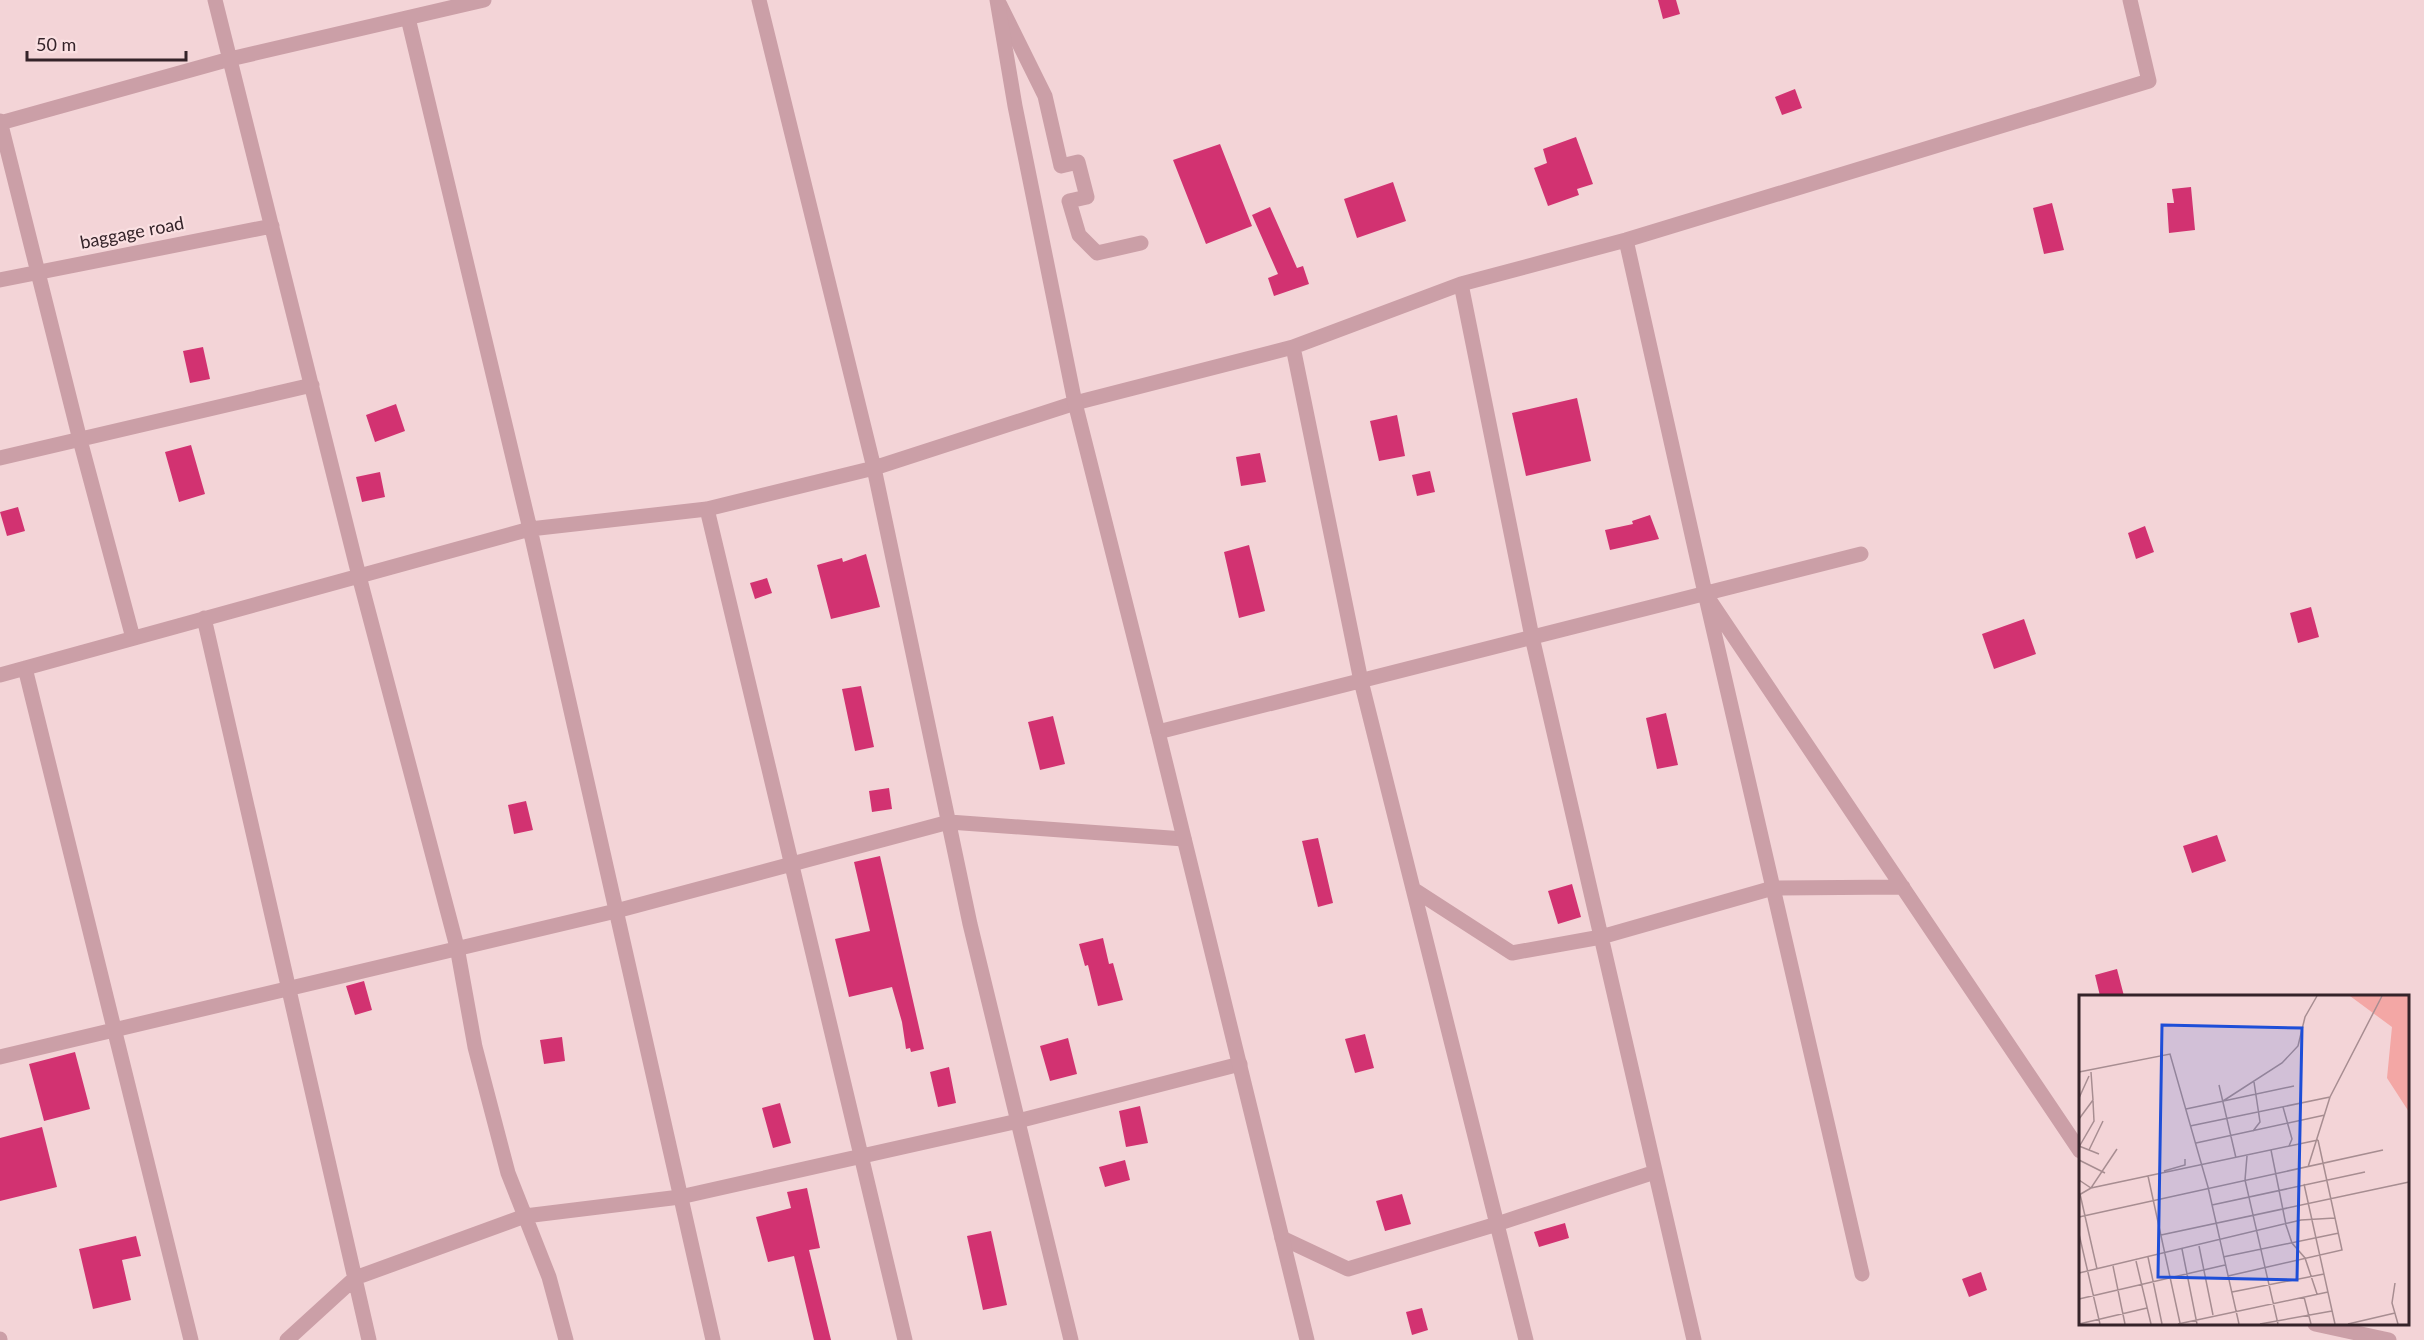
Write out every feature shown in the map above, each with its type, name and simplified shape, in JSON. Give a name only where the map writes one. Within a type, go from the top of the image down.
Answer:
[{"type":"street","points":[[215,0],[359,576],[457,947],[475,1047],[508,1173],[549,1277],[566,1340]]},
{"type":"street","points":[[133,638],[80,440],[0,122],[230,59],[484,0]]},
{"type":"street","points":[[759,0],[874,468],[970,924],[1071,1340]]},
{"type":"street","points":[[997,0],[1045,96],[1061,166],[1078,162],[1088,197],[1069,201],[1079,235],[1097,253],[1141,243]]},
{"type":"street","points":[[997,0],[1015,106],[1075,402],[1307,1340]]},
{"type":"street","points":[[0,675],[531,529],[707,509],[874,468],[1075,402],[1293,347],[1461,284],[1626,240],[2149,81],[2130,0]]},
{"type":"street","points":[[408,18],[531,529],[713,1340]]},
{"type":"street","name":"baggage road","points":[[0,280],[272,226]]},
{"type":"street","points":[[1626,240],[1862,1274]]},
{"type":"street","points":[[1461,284],[1532,637],[1694,1340]]},
{"type":"street","points":[[1293,347],[1361,681],[1526,1340]]},
{"type":"street","points":[[0,458],[312,385]]},
{"type":"street","points":[[707,509],[905,1340]]},
{"type":"street","points":[[1158,732],[1861,554]]},
{"type":"street","points":[[1705,593],[2079,1150]]},
{"type":"street","points":[[204,618],[369,1340]]},
{"type":"street","points":[[25,668],[191,1340]]},
{"type":"street","points":[[0,1057],[616,911],[949,822],[1184,839]]},
{"type":"street","points":[[1413,889],[1512,952],[1601,938],[1773,888],[1903,887]]},
{"type":"street","points":[[287,1340],[355,1278],[525,1216],[680,1197],[1018,1122],[1239,1064]]},
{"type":"street","points":[[1282,1238],[1348,1269],[1497,1224],[1655,1172]]},
{"type":"street","points":[[2324,1325],[2389,1340]]},
{"type":"building","points":[[1658,0],[1676,0],[1680,14],[1663,19]]},
{"type":"building","points":[[1795,89],[1802,108],[1782,115],[1775,97]]},
{"type":"building","points":[[1576,137],[1593,184],[1577,189],[1579,195],[1548,206],[1534,168],[1547,163],[1543,149]]},
{"type":"building","points":[[1220,144],[1252,226],[1206,244],[1173,160]]},
{"type":"building","points":[[1393,182],[1406,221],[1357,238],[1344,199]]},
{"type":"building","points":[[2191,187],[2195,230],[2169,233],[2167,203],[2174,203],[2172,189]]},
{"type":"building","points":[[2052,203],[2064,250],[2044,254],[2033,208]]},
{"type":"building","points":[[1270,207],[1297,268],[1303,266],[1309,284],[1274,296],[1268,278],[1278,274],[1252,215]]},
{"type":"building","points":[[203,347],[210,379],[190,383],[183,351]]},
{"type":"building","points":[[1577,398],[1591,461],[1526,476],[1512,413]]},
{"type":"building","points":[[396,404],[405,431],[375,442],[366,415]]},
{"type":"building","points":[[1397,415],[1405,456],[1379,461],[1370,421]]},
{"type":"building","points":[[191,445],[205,494],[179,502],[165,452]]},
{"type":"building","points":[[1260,453],[1266,482],[1241,486],[1236,457]]},
{"type":"building","points":[[1430,471],[1435,492],[1417,496],[1412,475]]},
{"type":"building","points":[[380,472],[385,497],[362,502],[356,477]]},
{"type":"building","points":[[18,507],[25,531],[7,536],[0,512]]},
{"type":"building","points":[[1650,515],[1659,539],[1610,550],[1605,530],[1633,524],[1632,521]]},
{"type":"building","points":[[2145,526],[2154,552],[2136,559],[2128,533]]},
{"type":"building","points":[[1249,545],[1265,611],[1239,618],[1224,552]]},
{"type":"building","points":[[866,554],[880,607],[831,619],[817,565],[842,558],[843,562]]},
{"type":"building","points":[[767,578],[772,593],[755,599],[750,583]]},
{"type":"building","points":[[2311,607],[2319,637],[2298,643],[2290,613]]},
{"type":"building","points":[[2024,619],[2036,654],[1994,669],[1982,634]]},
{"type":"building","points":[[861,686],[874,747],[855,751],[842,689]]},
{"type":"building","points":[[1666,713],[1678,765],[1657,769],[1646,718]]},
{"type":"building","points":[[1053,716],[1065,764],[1040,770],[1028,722]]},
{"type":"building","points":[[889,788],[892,809],[872,812],[869,791]]},
{"type":"building","points":[[526,801],[533,830],[514,834],[508,805]]},
{"type":"building","points":[[2217,835],[2226,861],[2192,873],[2183,846]]},
{"type":"building","points":[[1318,838],[1333,903],[1318,907],[1302,841]]},
{"type":"building","points":[[880,856],[924,1049],[911,1052],[910,1048],[906,1049],[902,1022],[892,987],[849,997],[835,939],[870,931],[854,862]]},
{"type":"building","points":[[1572,884],[1581,917],[1558,924],[1548,891]]},
{"type":"building","points":[[1103,938],[1109,964],[1113,963],[1123,1000],[1098,1006],[1088,965],[1085,966],[1079,944]]},
{"type":"building","points":[[2117,969],[2124,995],[2100,995],[2095,975]]},
{"type":"building","points":[[364,981],[372,1010],[355,1015],[346,986]]},
{"type":"building","points":[[1365,1034],[1374,1068],[1355,1073],[1345,1039]]},
{"type":"building","points":[[562,1037],[565,1061],[544,1064],[540,1040]]},
{"type":"building","points":[[1068,1038],[1077,1074],[1050,1081],[1040,1046]]},
{"type":"building","points":[[75,1052],[90,1109],[44,1121],[29,1064]]},
{"type":"building","points":[[949,1067],[956,1103],[938,1107],[930,1072]]},
{"type":"building","points":[[780,1103],[791,1143],[773,1148],[762,1108]]},
{"type":"building","points":[[1140,1106],[1148,1143],[1126,1147],[1119,1111]]},
{"type":"building","points":[[42,1127],[57,1187],[0,1201],[0,1138]]},
{"type":"building","points":[[1125,1160],[1130,1180],[1105,1187],[1099,1167]]},
{"type":"building","points":[[807,1188],[820,1248],[809,1250],[831,1340],[814,1340],[794,1256],[768,1262],[756,1217],[791,1208],[787,1192]]},
{"type":"building","points":[[1402,1194],[1411,1224],[1385,1231],[1376,1201]]},
{"type":"building","points":[[1565,1223],[1569,1238],[1539,1247],[1534,1232]]},
{"type":"building","points":[[991,1231],[1007,1305],[983,1310],[967,1236]]},
{"type":"building","points":[[136,1236],[141,1256],[122,1260],[131,1300],[93,1309],[79,1249]]},
{"type":"building","points":[[1981,1272],[1987,1290],[1969,1297],[1962,1279]]},
{"type":"building","points":[[1422,1308],[1428,1330],[1412,1335],[1406,1312]]}]
